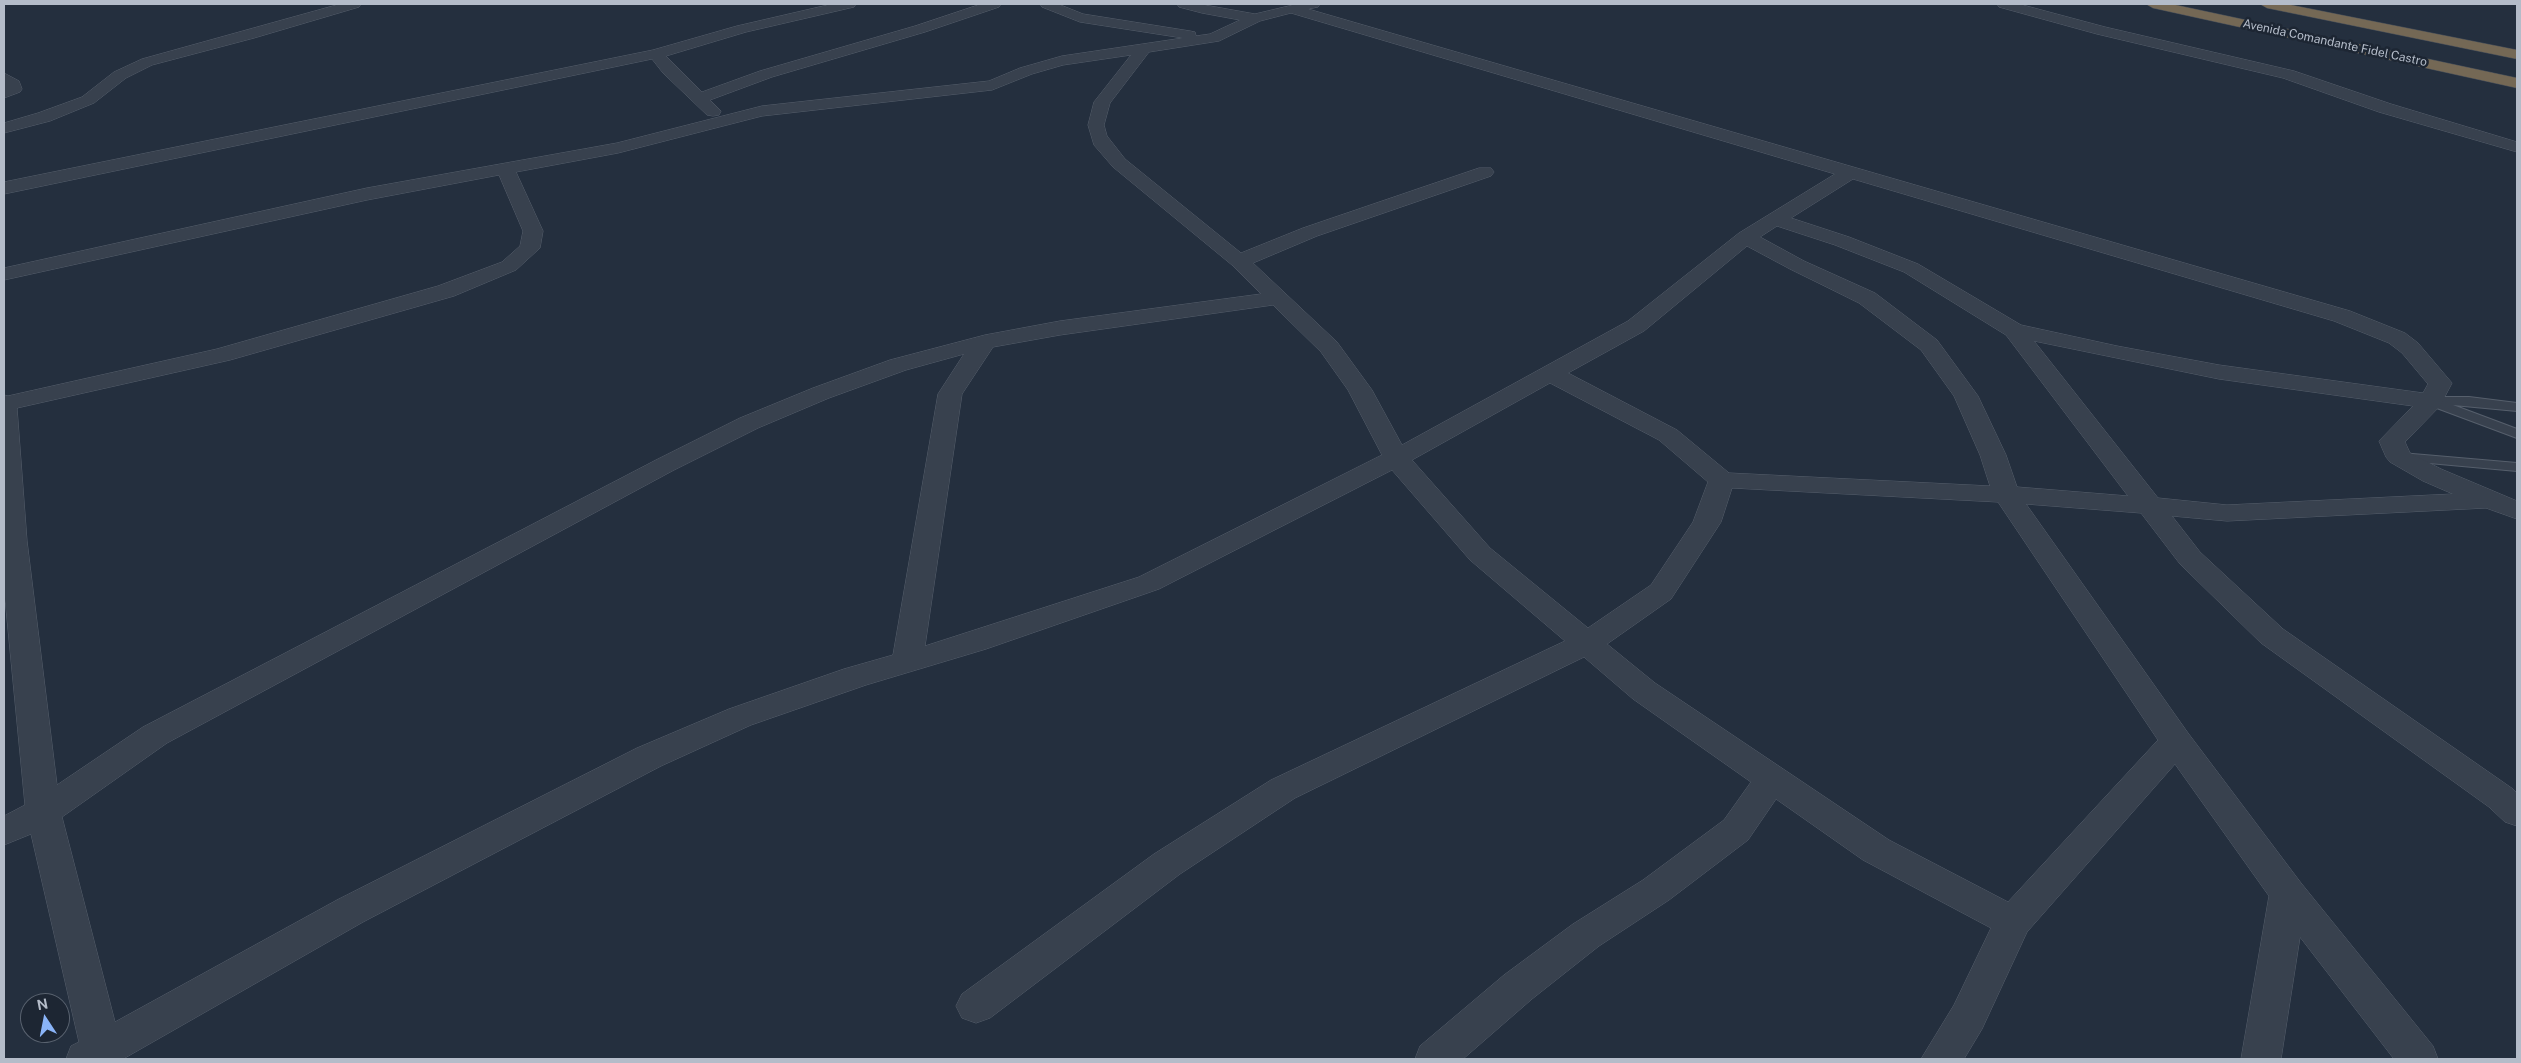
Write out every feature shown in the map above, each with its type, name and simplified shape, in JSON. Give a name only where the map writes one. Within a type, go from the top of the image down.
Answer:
[{"type":"highway","name":"Avenida Comandante Fidel Castro","points":[[2153,4],[2517,82]]},
{"type":"highway","name":"Avenida Comandante Fidel Castro","points":[[2267,4],[2517,55]]},
{"type":"street","points":[[4,128],[44,117],[88,100],[132,68],[147,62],[249,35],[354,4]]},
{"type":"street","points":[[4,188],[450,98],[656,54],[780,14],[849,4]]},
{"type":"street","points":[[700,98],[766,74],[920,29],[994,4]]},
{"type":"street","points":[[1047,4],[1080,18],[1214,38]]},
{"type":"street","points":[[1184,4],[1255,18]]},
{"type":"street","points":[[4,274],[367,194],[648,142],[722,120],[762,111],[982,86],[1062,61],[1214,38],[1255,18],[1315,4]]},
{"type":"street","points":[[2004,4],[2102,31],[2288,74],[2385,108],[2517,147]]},
{"type":"street","points":[[1295,10],[2342,316],[2375,328],[2397,338],[2410,348],[2440,383],[2430,401],[2392,441],[2399,457],[2432,475],[2517,511]]},
{"type":"street","points":[[1142,50],[1102,102],[1096,125],[1098,136],[1109,154],[1239,261],[1334,354],[1360,390],[1396,458],[1480,554],[1644,691],[1876,850],[2013,922]]},
{"type":"street","points":[[656,54],[669,70],[722,120]]},
{"type":"street","points":[[4,78],[13,84],[14,88],[4,93]]},
{"type":"street","points":[[505,168],[533,231],[530,248],[509,266],[446,291],[222,354],[4,403],[8,543],[43,812],[94,1055],[350,911],[649,756],[740,717],[908,660],[975,642],[1149,583],[1396,458],[1636,326],[1746,237],[1851,172]]},
{"type":"street","points":[[1239,261],[1310,232],[1485,172]]},
{"type":"street","points":[[1775,219],[1842,241],[1911,268],[2014,330],[2117,353],[2219,372],[2430,401]]},
{"type":"street","points":[[1746,237],[1796,265],[1867,298],[1929,345],[1966,396],[1993,455],[2006,495],[2176,741],[2288,894],[2418,1059]]},
{"type":"street","points":[[4,831],[43,812],[155,735],[749,423],[821,393],[898,365],[985,342],[1060,328],[1278,298]]},
{"type":"street","points":[[2014,330],[2190,558],[2272,636],[2493,793],[2517,813]]},
{"type":"street","points":[[908,660],[950,394],[985,342]]},
{"type":"street","points":[[1550,374],[1668,435],[1722,480],[2006,495],[2227,513],[2488,500]]},
{"type":"street","points":[[976,1006],[1167,864],[1283,789],[1587,643],[1661,592],[1707,522],[1722,480]]},
{"type":"street","points":[[1942,1059],[1968,1017],[2013,922],[2176,741]]},
{"type":"street","points":[[1435,1059],[1458,1037],[1518,987],[1586,935],[1656,890],[1736,830],[1772,779]]},
{"type":"street","points":[[2261,1059],[2288,894]]},
{"type":"lane","points":[[2430,401],[2469,400],[2517,407]]},
{"type":"lane","points":[[2430,401],[2517,434]]},
{"type":"lane","points":[[2399,457],[2517,467]]}]
